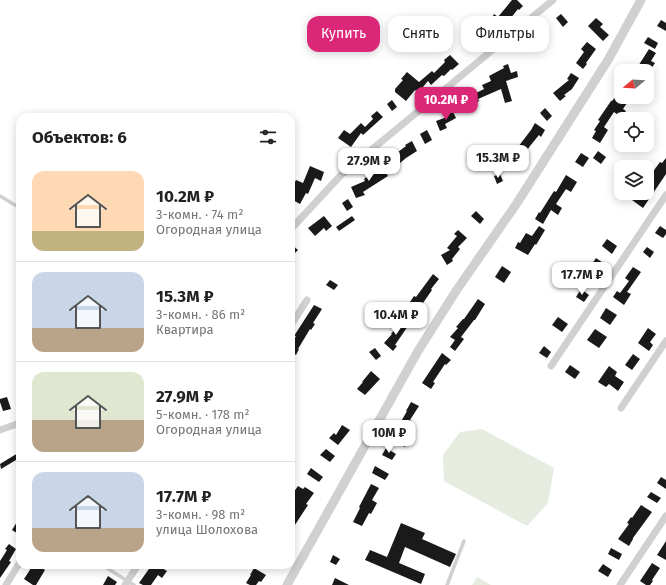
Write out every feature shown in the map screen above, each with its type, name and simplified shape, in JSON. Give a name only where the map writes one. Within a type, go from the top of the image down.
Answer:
[{"type":"street","points":[[295,225],[341,175],[553,0]]},
{"type":"street","points":[[288,585],[418,351],[456,291],[517,204],[604,67],[641,0]]},
{"type":"street","points":[[551,366],[666,195]]},
{"type":"street","points":[[295,319],[307,300]]},
{"type":"street","points":[[622,408],[666,341]]},
{"type":"street","points":[[0,430],[16,424]]},
{"type":"street","points":[[620,585],[666,516]]},
{"type":"street","points":[[6,585],[16,569]]},
{"type":"street","points":[[129,584],[136,569]]},
{"type":"lane","points":[[0,196],[16,206]]},
{"type":"lane","points":[[447,585],[464,541]]},
{"type":"lane","points":[[108,569],[129,584]]},
{"type":"shaded area","points":[[482,429],[554,468],[548,503],[527,526],[444,481],[443,455],[460,432]]},
{"type":"shaded area","points":[[477,577],[491,585],[472,585]]},
{"type":"building","points":[[512,0],[517,0],[523,6],[519,10],[518,9],[512,16],[499,16]]},
{"type":"building","points":[[561,14],[568,22],[563,27],[556,18]]},
{"type":"building","points":[[596,18],[603,24],[600,27],[609,35],[603,41],[588,26]]},
{"type":"building","points":[[661,20],[666,23],[666,31],[657,26]]},
{"type":"building","points":[[648,37],[658,43],[655,49],[644,43]]},
{"type":"building","points":[[587,42],[596,49],[583,69],[576,63],[584,52],[581,49]]},
{"type":"building","points":[[649,49],[656,53],[651,61],[655,63],[654,64],[639,64]]},
{"type":"building","points":[[450,55],[459,64],[444,76],[442,75],[431,85],[428,81],[418,93],[415,90],[406,101],[395,92],[395,89],[403,80],[401,79],[407,72],[419,82],[432,71],[434,73]]},
{"type":"building","points":[[508,64],[511,73],[517,71],[518,77],[506,81],[512,101],[505,103],[501,89],[478,99],[479,101],[461,110],[458,103],[484,89],[482,85],[491,81],[489,76],[504,68],[503,66]]},
{"type":"building","points":[[571,73],[579,78],[572,89],[564,95],[566,96],[560,101],[553,93],[569,80],[567,79]]},
{"type":"building","points":[[614,98],[614,104],[626,104],[623,109],[626,111],[614,112],[604,127],[608,130],[600,143],[592,138],[596,131],[594,130],[600,121],[598,120]]},
{"type":"building","points":[[392,100],[397,107],[392,111],[387,104]]},
{"type":"building","points":[[545,108],[552,116],[547,121],[540,113]]},
{"type":"building","points":[[452,110],[456,118],[445,124],[447,128],[440,131],[436,121],[447,117],[446,113]]},
{"type":"building","points":[[377,111],[383,117],[363,135],[361,133],[351,147],[338,138],[344,130],[350,134],[361,123],[365,127],[373,119],[371,116]]},
{"type":"building","points":[[535,123],[545,130],[541,137],[539,135],[530,146],[514,171],[507,166]]},
{"type":"building","points":[[427,130],[432,140],[425,144],[420,134]]},
{"type":"building","points":[[412,141],[417,151],[400,163],[394,155]]},
{"type":"building","points":[[598,151],[606,157],[601,164],[593,158]]},
{"type":"building","points":[[581,153],[589,158],[583,167],[575,162]]},
{"type":"building","points":[[666,158],[666,174],[654,192],[654,170],[660,162],[662,163]]},
{"type":"building","points":[[310,166],[324,172],[321,181],[315,178],[308,194],[306,193],[300,204],[295,201],[295,182],[296,180],[303,183]]},
{"type":"building","points":[[381,166],[388,176],[363,192],[365,195],[356,198],[351,187],[365,181],[364,179]]},
{"type":"building","points":[[500,174],[503,181],[497,184],[494,176]]},
{"type":"building","points":[[566,175],[577,182],[571,192],[566,189],[556,204],[562,208],[558,215],[551,210],[543,224],[535,219],[554,191],[556,192]]},
{"type":"building","points":[[348,199],[353,207],[347,211],[342,203]]},
{"type":"building","points":[[632,200],[648,200],[643,208]]},
{"type":"building","points":[[476,211],[484,219],[480,224],[471,216]]},
{"type":"building","points":[[324,216],[332,226],[326,231],[324,228],[315,236],[308,228]]},
{"type":"building","points":[[352,216],[355,220],[339,231],[336,227]]},
{"type":"building","points":[[539,226],[545,230],[528,255],[515,248],[526,233],[532,236]]},
{"type":"building","points":[[660,226],[666,230],[666,234],[663,238],[655,233]]},
{"type":"building","points":[[458,230],[467,238],[458,247],[460,249],[452,259],[453,261],[447,265],[441,255],[450,250],[447,248],[457,236],[454,234]]},
{"type":"building","points":[[607,239],[617,246],[612,254],[602,246]]},
{"type":"building","points":[[647,247],[654,252],[650,258],[643,252]]},
{"type":"building","points":[[596,258],[606,265],[599,274],[590,267]]},
{"type":"building","points":[[502,266],[511,272],[504,283],[495,277]]},
{"type":"building","points":[[633,267],[641,272],[627,292],[631,294],[624,305],[613,297],[617,291],[620,293],[629,281],[625,278]]},
{"type":"building","points":[[433,274],[439,279],[431,289],[432,290],[424,303],[413,315],[406,305],[414,296],[416,297]]},
{"type":"building","points":[[330,280],[338,285],[334,290],[326,285]]},
{"type":"building","points":[[581,289],[589,295],[584,302],[576,297]]},
{"type":"building","points":[[478,299],[485,304],[475,320],[461,337],[464,339],[455,351],[450,347],[455,340],[450,337]]},
{"type":"building","points":[[314,305],[322,309],[313,323],[315,324],[311,330],[310,329],[296,355],[295,334]]},
{"type":"building","points":[[606,308],[617,315],[610,325],[600,318]]},
{"type":"building","points":[[558,317],[568,324],[562,332],[552,325]]},
{"type":"building","points":[[402,322],[408,326],[395,345],[397,346],[393,351],[384,343]]},
{"type":"building","points":[[648,328],[656,334],[650,342],[653,345],[649,351],[638,343]]},
{"type":"building","points":[[595,329],[607,337],[599,348],[587,340]]},
{"type":"building","points":[[544,346],[551,352],[547,358],[539,353]]},
{"type":"building","points":[[375,348],[381,356],[376,360],[369,352]]},
{"type":"building","points":[[442,353],[451,360],[446,365],[445,364],[433,382],[435,383],[431,389],[422,383]]},
{"type":"building","points":[[633,354],[640,359],[632,370],[625,365]]},
{"type":"building","points":[[570,365],[580,372],[575,379],[565,372]]},
{"type":"building","points":[[609,366],[617,372],[615,376],[624,382],[618,391],[609,384],[606,387],[598,382]]},
{"type":"building","points":[[371,371],[380,379],[365,395],[357,389]]},
{"type":"building","points":[[7,397],[11,409],[3,411],[0,399]]},
{"type":"building","points":[[411,402],[419,406],[410,420],[412,421],[403,437],[409,440],[405,447],[391,439]]},
{"type":"building","points":[[342,425],[350,430],[338,445],[329,438],[334,433],[336,435]]},
{"type":"building","points":[[386,448],[396,454],[392,460],[382,455]]},
{"type":"building","points":[[326,449],[335,456],[330,462],[320,455]]},
{"type":"building","points":[[16,454],[16,460],[1,469],[0,464]]},
{"type":"building","points":[[375,466],[389,474],[385,480],[372,473]]},
{"type":"building","points":[[311,468],[323,477],[319,482],[307,474]]},
{"type":"building","points":[[661,477],[666,480],[666,489],[657,483]]},
{"type":"building","points":[[371,484],[379,488],[372,500],[377,503],[371,514],[369,513],[362,526],[353,522]]},
{"type":"building","points":[[298,486],[303,489],[305,487],[314,493],[306,504],[308,505],[295,525],[295,490]]},
{"type":"building","points":[[651,492],[661,498],[657,503],[647,497]]},
{"type":"building","points":[[641,505],[652,512],[629,546],[618,539],[629,524],[627,523],[631,517],[632,518]]},
{"type":"building","points":[[401,523],[425,533],[422,539],[456,554],[450,567],[405,547],[399,563],[425,574],[421,584],[365,560],[370,550],[387,557]]},
{"type":"building","points":[[16,524],[16,532],[12,530]]},
{"type":"building","points":[[666,541],[666,560],[657,555]]},
{"type":"building","points":[[9,544],[16,549],[9,561],[11,562],[0,578],[0,561]]},
{"type":"building","points":[[611,548],[622,554],[619,560],[608,554]]},
{"type":"building","points":[[333,555],[340,559],[336,565],[330,562]]},
{"type":"building","points":[[652,563],[660,568],[650,585],[646,585],[640,581]]},
{"type":"building","points":[[603,564],[612,570],[608,577],[598,571]]},
{"type":"building","points":[[30,569],[45,570],[36,585],[33,585],[24,579]]},
{"type":"building","points":[[149,569],[164,569],[167,571],[162,578],[158,575],[151,585],[143,585],[139,583]]},
{"type":"building","points":[[253,569],[256,569],[266,575],[261,582],[259,581],[256,585],[250,585],[246,583]]},
{"type":"building","points":[[108,576],[117,582],[115,585],[103,585]]},
{"type":"building","points":[[335,578],[349,585],[332,585]]}]
